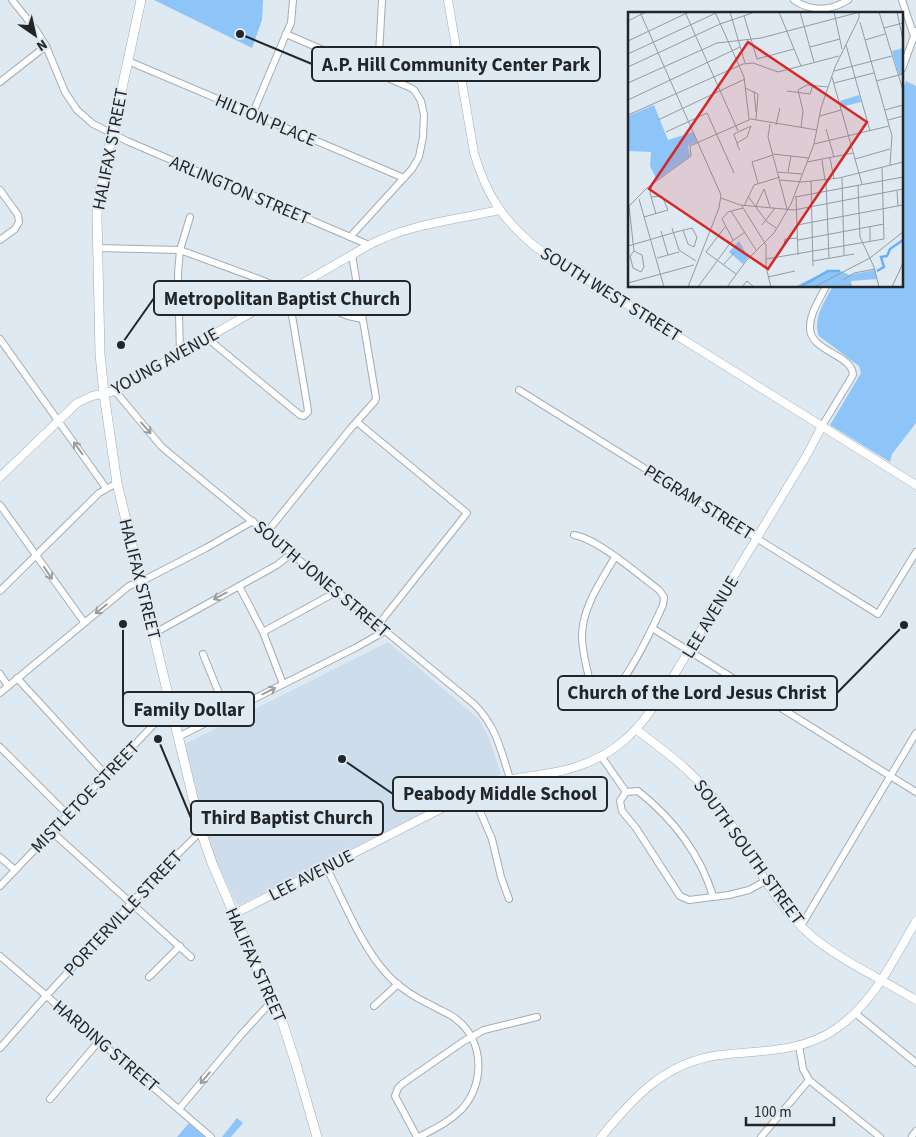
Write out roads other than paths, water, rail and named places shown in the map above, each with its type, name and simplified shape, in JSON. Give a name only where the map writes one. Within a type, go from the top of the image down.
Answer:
[{"type":"main road","name":"HALIFAX STREET","points":[[141,0],[98,199],[99,330],[104,394],[117,483],[201,831],[212,863],[292,1049],[317,1137]]},
{"type":"street","name":"ARLINGTON STREET","points":[[12,0],[31,21],[46,46],[57,76],[70,102],[84,118],[112,134],[368,245]]},
{"type":"street","points":[[252,115],[290,23],[293,0]]},
{"type":"street","points":[[378,73],[382,0]]},
{"type":"street","name":"SOUTH WEST STREET","points":[[448,0],[474,153],[485,185],[499,210],[515,229],[537,248],[916,485]]},
{"type":"street","points":[[794,0],[805,6],[821,9],[837,6],[848,0]]},
{"type":"street","points":[[902,0],[915,33],[904,63]]},
{"type":"street","points":[[286,34],[378,73],[415,91],[423,107],[422,147],[417,162],[350,238]]},
{"type":"street","points":[[0,82],[46,46]]},
{"type":"street","name":"HILTON PLACE","points":[[128,61],[404,178]]},
{"type":"street","points":[[0,190],[18,215],[19,222],[15,229],[0,240]]},
{"type":"street","name":"YOUNG AVENUE","points":[[0,477],[76,403],[92,396],[114,391],[368,245],[416,227],[499,210]]},
{"type":"street","points":[[180,354],[178,272],[180,250],[190,217]]},
{"type":"street","points":[[97,248],[180,250],[348,316],[362,319]]},
{"type":"street","points":[[267,532],[376,398],[352,255]]},
{"type":"street","points":[[822,426],[853,375],[849,364],[817,343],[811,335],[812,316],[825,288]]},
{"type":"street","points":[[207,338],[288,406],[302,416],[307,414],[288,292]]},
{"type":"street","points":[[1,341],[106,488]]},
{"type":"street","name":"PEGRAM STREET","points":[[519,390],[878,614],[916,552]]},
{"type":"street","name":"SOUTH JONES STREET","points":[[114,391],[161,446],[480,710],[488,719],[497,736],[510,779]]},
{"type":"street","points":[[357,422],[467,513],[378,625]]},
{"type":"street","name":"LEE AVENUE","points":[[234,914],[472,793],[510,779],[576,767],[601,756],[637,730],[652,712],[808,453],[822,426]]},
{"type":"street","points":[[0,591],[99,493],[117,483]]},
{"type":"street","points":[[0,505],[84,622]]},
{"type":"street","points":[[0,693],[129,586],[206,548],[253,521]]},
{"type":"street","points":[[574,535],[587,538],[615,557],[662,593],[664,597],[664,605],[627,674],[609,695],[602,700],[595,698],[593,694],[582,637],[584,619],[590,603],[615,557]]},
{"type":"street","points":[[153,634],[277,564],[292,553]]},
{"type":"street","points":[[239,586],[263,632],[283,684]]},
{"type":"street","points":[[263,632],[338,591]]},
{"type":"street","points":[[652,628],[916,792]]},
{"type":"street","points":[[178,737],[385,631]]},
{"type":"street","points":[[202,654],[227,713]]},
{"type":"street","points":[[0,674],[8,686]]},
{"type":"street","points":[[17,678],[106,775]]},
{"type":"street","name":"MISTLETOE STREET","points":[[0,886],[158,720],[172,712]]},
{"type":"street","name":"SOUTH SOUTH STREET","points":[[637,730],[680,763],[708,792],[784,906],[801,926],[837,954],[880,981],[916,1000]]},
{"type":"street","points":[[801,926],[916,733]]},
{"type":"street","points":[[0,747],[68,815]]},
{"type":"street","points":[[601,756],[626,792]]},
{"type":"street","points":[[626,792],[638,791],[674,825],[698,860],[713,896]]},
{"type":"street","points":[[626,792],[620,801],[622,811],[636,828],[680,896],[689,900],[729,895],[749,890],[766,880]]},
{"type":"street","points":[[472,793],[492,839],[501,878],[509,898]]},
{"type":"street","name":"PORTERVILLE STREET","points":[[0,1048],[161,871],[201,831]]},
{"type":"street","points":[[52,832],[191,957]]},
{"type":"street","points":[[0,857],[15,870]]},
{"type":"street","points":[[326,867],[370,952],[383,969],[398,984],[421,1001],[455,1018],[472,1037],[478,1055],[478,1066],[477,1077],[470,1098],[452,1118],[418,1137],[396,1098],[398,1088],[472,1037],[491,1028],[537,1017]]},
{"type":"street","points":[[601,1137],[641,1092],[660,1078],[680,1067],[719,1055],[778,1050],[800,1046],[825,1036],[846,1022],[874,992],[916,921]]},
{"type":"street","points":[[149,977],[180,946]]},
{"type":"street","name":"HARDING STREET","points":[[0,956],[211,1137]]},
{"type":"street","points":[[374,1006],[398,984]]},
{"type":"street","points":[[179,1110],[272,1001]]},
{"type":"street","points":[[855,1013],[916,1062]]},
{"type":"street","points":[[50,1099],[99,1042]]},
{"type":"street","points":[[800,1046],[803,1069],[808,1080],[880,1137]]},
{"type":"street","points":[[762,1137],[808,1080]]},
{"type":"place","name":"A.P. Hill Community Center Park","points":[[240,34]]},
{"type":"place","name":"Metropolitan Baptist Church","points":[[121,345]]},
{"type":"place","name":"Family Dollar","points":[[123,624]]},
{"type":"place","name":"Church of the Lord Jesus Christ","points":[[904,625]]},
{"type":"place","name":"Third Baptist Church","points":[[158,739]]},
{"type":"place","name":"Peabody Middle School","points":[[342,759]]}]
